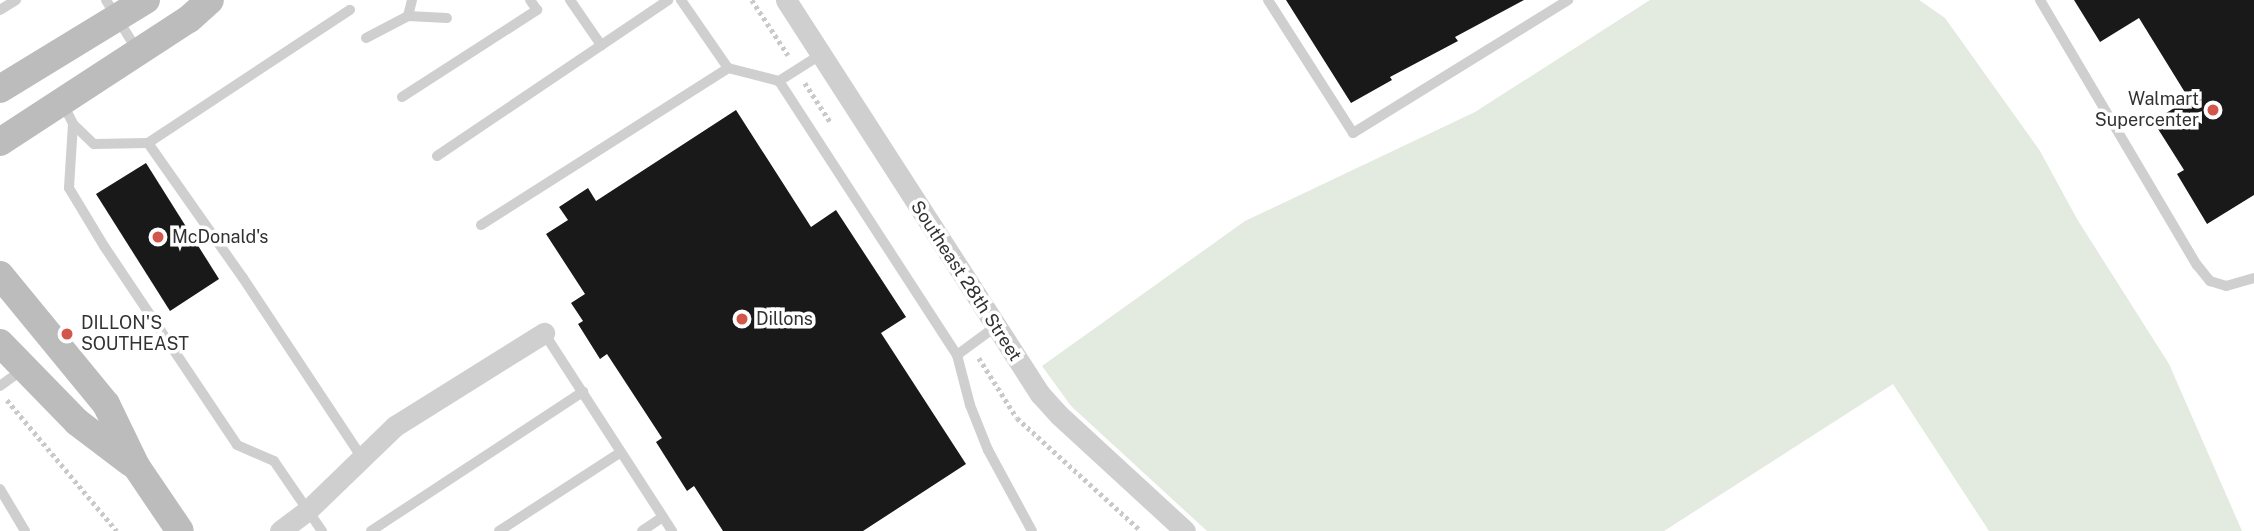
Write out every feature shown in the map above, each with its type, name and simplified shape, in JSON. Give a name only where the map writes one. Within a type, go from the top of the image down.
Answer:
[{"type":"main road","points":[[0,89],[111,9],[146,0]]},
{"type":"main road","points":[[0,142],[67,113],[138,52],[189,19],[210,0]]},
{"type":"main road","points":[[0,275],[106,404],[136,467],[180,531]]},
{"type":"main road","points":[[0,343],[77,422],[136,467]]},
{"type":"street","name":"Southeast 28th Street","points":[[786,0],[1040,394],[1059,415],[1185,531]]},
{"type":"street","points":[[280,531],[309,509],[396,426],[544,332]]},
{"type":"lane","points":[[0,10],[16,0]]},
{"type":"lane","points":[[408,16],[412,0]]},
{"type":"lane","points":[[402,97],[537,10],[530,0]]},
{"type":"lane","points":[[570,0],[601,45]]},
{"type":"lane","points":[[438,156],[668,0]]},
{"type":"lane","points":[[681,0],[728,68],[779,81],[957,355],[970,405],[988,450],[1032,531]]},
{"type":"lane","points":[[1268,0],[1353,133],[1568,0]]},
{"type":"lane","points":[[2040,0],[2197,265],[2210,281],[2226,286],[2254,278]]},
{"type":"lane","points":[[111,9],[138,52]]},
{"type":"lane","points":[[67,113],[94,144],[148,143],[350,10]]},
{"type":"lane","points":[[366,38],[408,16],[447,18]]},
{"type":"lane","points":[[779,81],[820,55]]},
{"type":"lane","points":[[481,225],[728,68]]},
{"type":"lane","points":[[67,113],[69,188],[174,354],[237,445],[274,461],[322,531]]},
{"type":"lane","points":[[148,143],[243,278],[362,458]]},
{"type":"lane","points":[[957,355],[995,327]]},
{"type":"lane","points":[[544,332],[672,531]]},
{"type":"lane","points":[[0,386],[24,368]]},
{"type":"lane","points":[[372,531],[583,392]]},
{"type":"lane","points":[[499,531],[621,452]]},
{"type":"lane","points":[[0,489],[4,507],[25,531]]},
{"type":"lane","points":[[642,531],[663,517]]},
{"type":"path","points":[[0,392],[117,531]]},
{"type":"shaded area","points":[[1650,0],[1919,0],[1945,18],[2040,151],[2077,219],[2169,364],[2242,531],[1989,531],[1893,384],[1664,531],[1207,531],[1071,406],[1042,366],[1245,221],[1475,112]]},
{"type":"building","points":[[1286,0],[1524,0],[1455,37],[1458,41],[1390,77],[1392,80],[1351,103]]},
{"type":"building","name":"Walmart Supercenter","points":[[2074,0],[2254,0],[2254,195],[2207,224],[2177,174],[2184,170],[2153,121],[2189,99],[2139,18],[2100,42]]},
{"type":"building","name":"Dillons","points":[[736,110],[811,227],[836,210],[906,317],[881,333],[966,464],[863,531],[723,531],[694,486],[687,491],[656,442],[662,438],[607,354],[600,359],[578,324],[583,321],[571,303],[585,294],[546,234],[568,220],[559,207],[588,188],[596,201]]},
{"type":"building","name":"McDonald's","points":[[146,163],[219,279],[170,311],[96,194]]},
{"type":"place","name":"Walmart Supercenter","points":[[2213,110]]},
{"type":"place","name":"McDonald's","points":[[158,237]]},
{"type":"place","name":"Dillons","points":[[742,319]]},
{"type":"place","name":"DILLON'S SOUTHEAST","points":[[67,334]]}]
